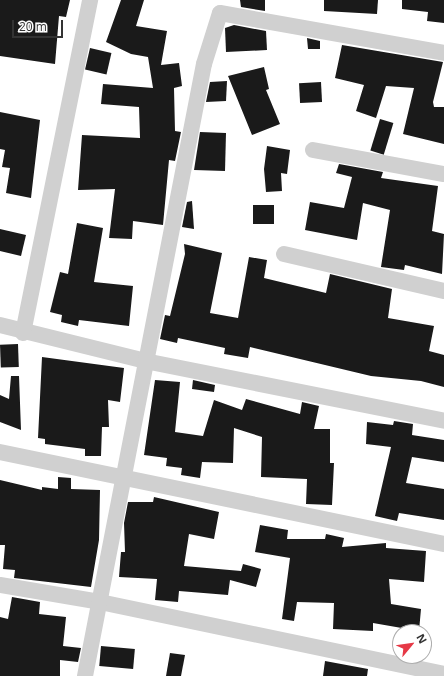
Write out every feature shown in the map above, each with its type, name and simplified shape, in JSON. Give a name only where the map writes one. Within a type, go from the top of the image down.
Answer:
[{"type":"street","points":[[23,332],[90,0]]},
{"type":"street","points":[[85,676],[122,478],[204,64],[221,6],[444,53]]},
{"type":"street","points":[[312,150],[444,174]]},
{"type":"street","points":[[284,254],[444,291]]},
{"type":"street","points":[[0,325],[23,332],[145,361],[444,421]]},
{"type":"street","points":[[0,452],[444,544]]},
{"type":"street","points":[[0,585],[100,602],[444,674]]},
{"type":"building","points":[[0,0],[70,0],[66,17],[59,16],[55,64],[0,56]]},
{"type":"building","points":[[121,0],[144,0],[136,26],[167,31],[161,65],[179,63],[182,86],[174,88],[175,131],[181,132],[175,161],[169,160],[163,225],[133,221],[132,239],[109,238],[115,189],[78,190],[82,135],[140,138],[139,107],[101,104],[103,84],[153,88],[148,57],[131,54],[106,42]]},
{"type":"building","points":[[240,0],[265,0],[265,11],[241,7]]},
{"type":"building","points":[[324,0],[378,0],[377,14],[324,11]]},
{"type":"building","points":[[402,0],[444,0],[444,23],[427,21],[428,12],[402,9]]},
{"type":"building","points":[[234,25],[266,31],[267,50],[226,52],[225,28]]},
{"type":"building","points":[[307,38],[320,41],[320,49],[308,49]]},
{"type":"building","points":[[342,45],[443,62],[433,102],[434,107],[444,107],[444,144],[403,134],[414,88],[386,86],[376,118],[356,111],[364,85],[335,78]]},
{"type":"building","points":[[90,48],[111,53],[106,74],[85,69]]},
{"type":"building","points":[[264,67],[269,89],[266,90],[280,124],[252,135],[228,76]]},
{"type":"building","points":[[227,81],[226,101],[206,102],[210,82]]},
{"type":"building","points":[[321,82],[322,102],[300,103],[299,83]]},
{"type":"building","points":[[0,112],[40,120],[31,198],[6,193],[10,168],[2,167],[5,150],[0,149]]},
{"type":"building","points":[[380,119],[393,123],[384,155],[370,151]]},
{"type":"building","points":[[200,132],[226,133],[225,171],[194,170]]},
{"type":"building","points":[[267,146],[290,150],[287,174],[281,173],[282,191],[266,192],[264,169]]},
{"type":"building","points":[[339,164],[383,172],[381,178],[438,186],[432,231],[444,234],[442,274],[405,265],[404,270],[381,267],[390,210],[363,203],[357,240],[305,230],[310,202],[344,208],[352,177],[336,173]]},
{"type":"building","points":[[192,201],[194,229],[182,227],[187,202]]},
{"type":"building","points":[[253,205],[274,205],[274,224],[253,224]]},
{"type":"building","points":[[77,223],[103,228],[94,282],[133,286],[129,326],[79,320],[78,326],[61,322],[62,315],[50,312],[60,272],[68,274]]},
{"type":"building","points":[[0,229],[26,235],[21,256],[0,251]]},
{"type":"building","points":[[184,244],[222,253],[210,313],[238,318],[249,257],[267,260],[264,278],[326,293],[330,274],[392,289],[388,318],[434,326],[429,351],[444,355],[444,387],[421,381],[371,376],[250,347],[248,358],[224,354],[225,348],[178,338],[177,343],[160,339],[165,315],[170,316],[185,254]]},
{"type":"building","points":[[18,344],[19,367],[1,368],[0,345]]},
{"type":"building","points":[[42,357],[124,368],[120,402],[108,400],[109,427],[102,427],[101,456],[85,456],[85,449],[45,444],[45,439],[38,438]]},
{"type":"building","points":[[11,376],[19,376],[21,430],[0,422],[0,395],[9,399]]},
{"type":"building","points":[[155,380],[180,382],[175,432],[203,436],[214,400],[242,410],[246,399],[300,414],[302,402],[319,406],[314,429],[330,429],[330,463],[334,463],[332,505],[306,504],[307,479],[261,477],[262,437],[234,428],[233,463],[202,462],[200,478],[181,475],[182,468],[166,466],[167,458],[144,455]]},
{"type":"building","points":[[193,380],[215,385],[214,392],[192,389]]},
{"type":"building","points":[[394,421],[413,424],[412,435],[444,440],[444,462],[412,457],[406,483],[444,489],[444,520],[399,513],[397,521],[375,516],[391,447],[366,444],[367,422],[393,425]]},
{"type":"building","points":[[58,477],[71,478],[71,489],[100,490],[99,540],[91,587],[14,578],[15,570],[3,569],[5,545],[0,545],[0,480],[42,490],[42,487],[58,489]]},
{"type":"building","points":[[154,497],[219,512],[214,539],[189,534],[184,566],[241,571],[243,564],[261,569],[256,587],[230,580],[228,595],[179,591],[178,602],[155,600],[157,579],[119,577],[121,552],[125,552],[124,523],[128,502],[153,502]]},
{"type":"building","points":[[260,525],[288,530],[287,539],[325,539],[326,534],[344,538],[342,547],[386,543],[386,548],[426,551],[424,582],[389,579],[391,604],[421,609],[420,624],[392,624],[392,626],[373,623],[373,631],[333,629],[334,603],[297,602],[294,621],[282,619],[290,558],[255,552]]},
{"type":"building","points":[[12,597],[40,602],[39,614],[66,617],[63,646],[81,648],[78,662],[60,660],[60,676],[0,676],[0,617],[8,619]]},
{"type":"building","points":[[101,646],[135,649],[133,669],[99,666]]},
{"type":"building","points":[[170,653],[185,655],[181,676],[166,676]]},
{"type":"building","points":[[325,661],[368,669],[367,676],[323,676]]}]
